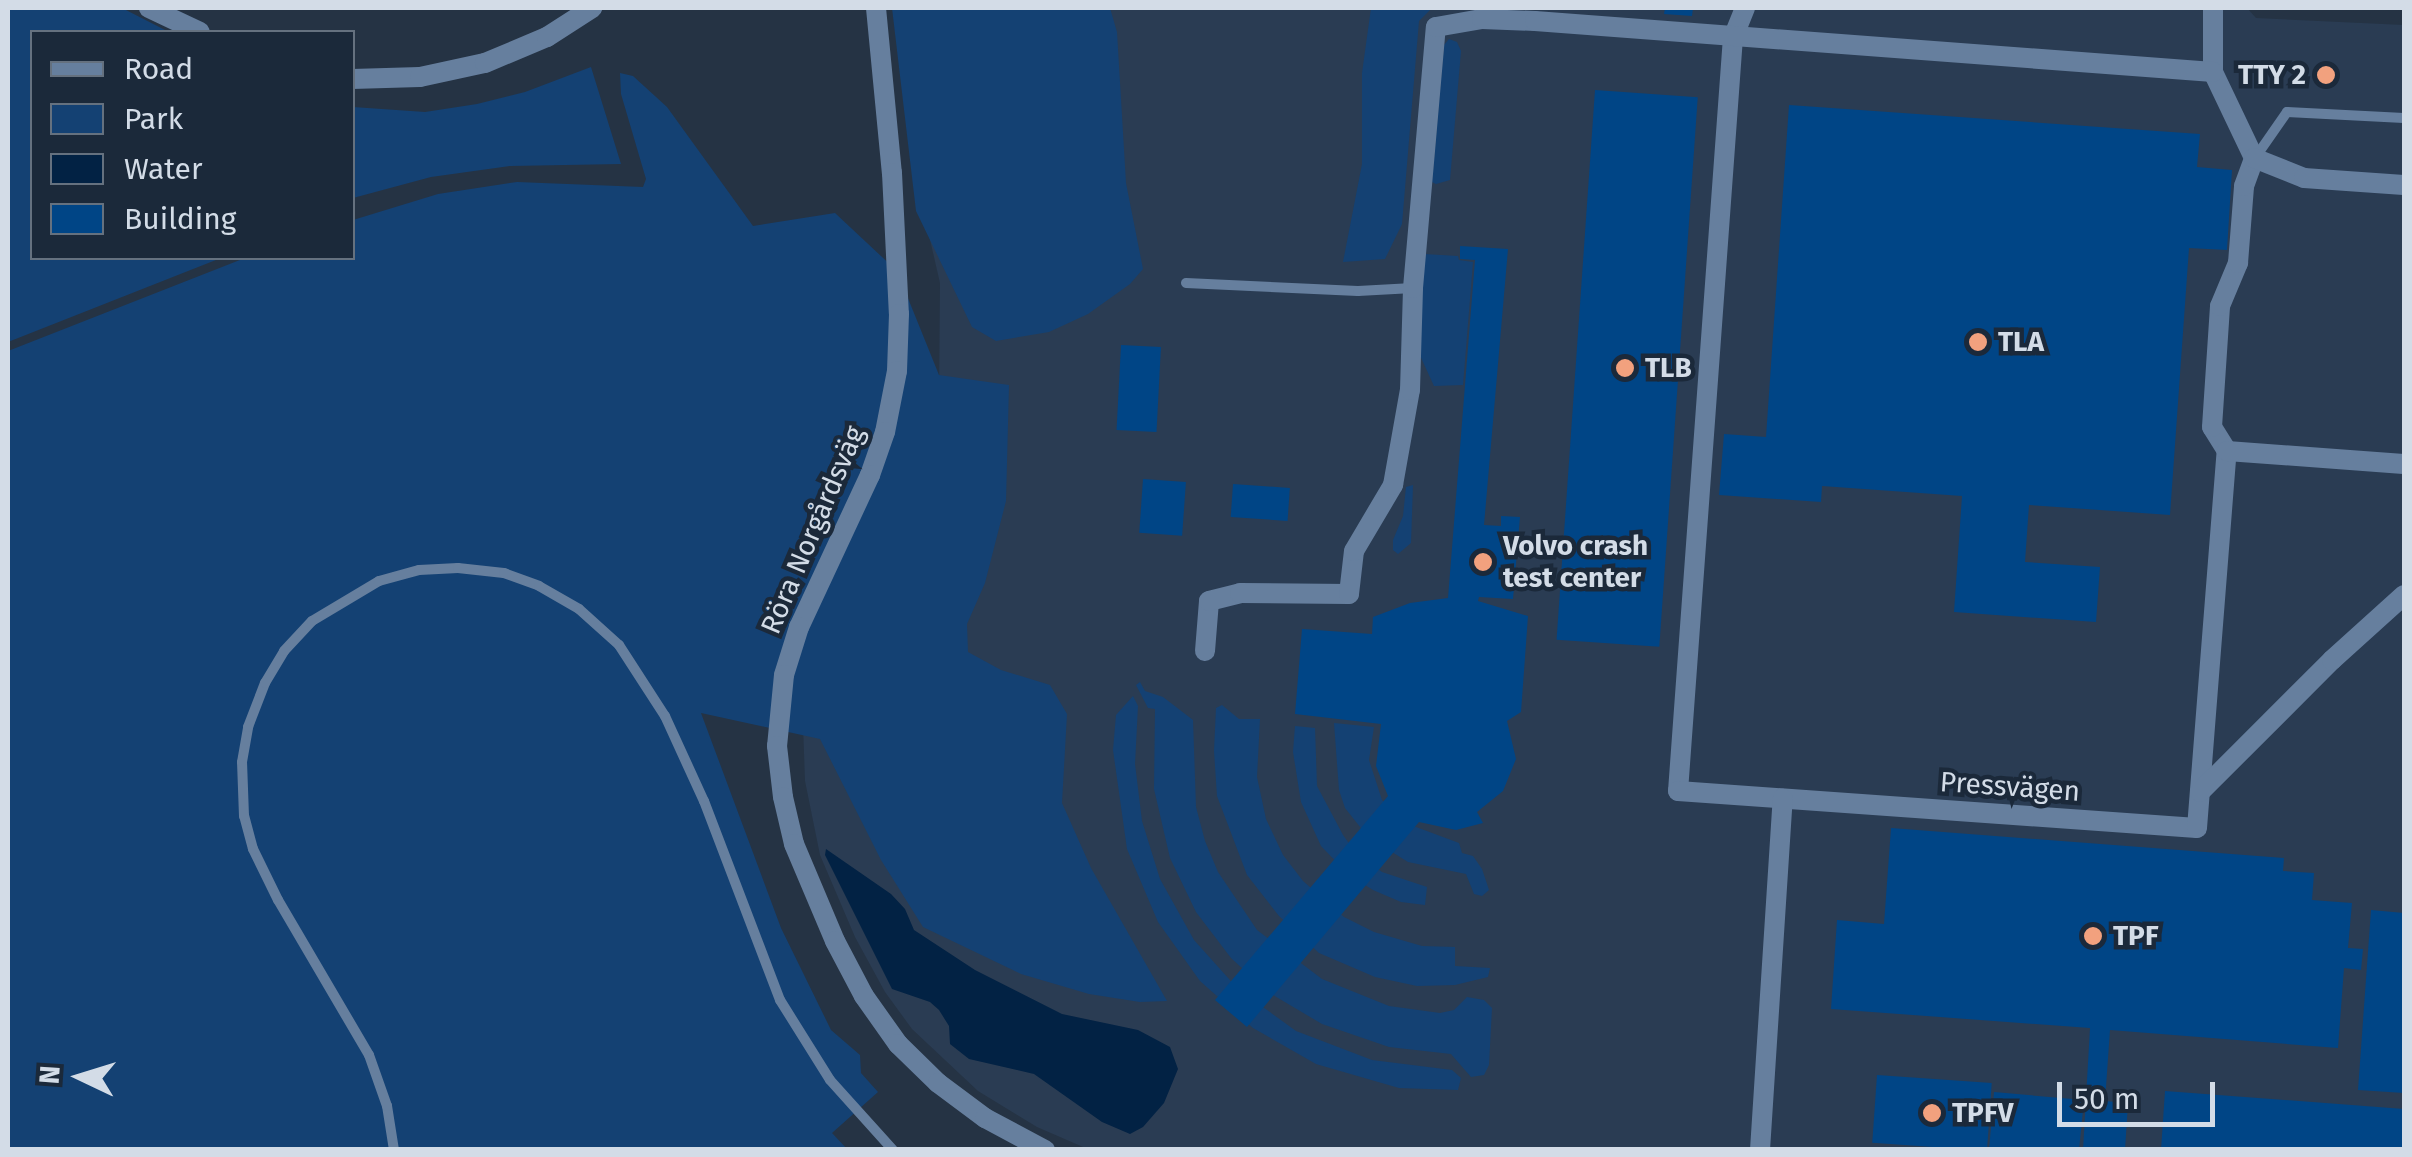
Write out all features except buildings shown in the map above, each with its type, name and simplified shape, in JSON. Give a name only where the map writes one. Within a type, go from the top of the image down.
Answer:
[{"type":"street","points":[[148,8],[196,30]]},
{"type":"street","points":[[355,79],[410,78],[484,63],[547,38],[592,8]]},
{"type":"street","name":"Röra Norgårdsväg","points":[[876,8],[892,173],[899,314],[896,371],[885,432],[870,475],[799,627],[784,674],[777,746],[783,798],[794,844],[836,942],[864,996],[898,1044],[938,1083],[985,1118],[1045,1150]]},
{"type":"street","points":[[1732,37],[1745,8]]},
{"type":"street","points":[[2212,8],[2214,72],[2254,158],[2304,178],[2404,185]]},
{"type":"street","points":[[1205,651],[1209,601],[1240,593],[1349,594],[1354,551],[1393,485],[1410,390],[1413,288],[1436,27],[1482,19],[1518,20],[2214,72]]},
{"type":"street","name":"Pressvägen","points":[[1732,37],[1678,791],[2197,828],[2227,451]]},
{"type":"street","points":[[2254,158],[2244,186],[2238,263],[2220,306],[2212,427],[2227,451],[2404,464]]},
{"type":"street","name":"Pressvägen","points":[[2200,792],[2332,660],[2404,595]]},
{"type":"street","points":[[1760,1150],[1783,799]]},
{"type":"lane","points":[[2254,158],[2287,112],[2404,118]]},
{"type":"lane","points":[[1186,284],[1358,291],[1413,288]]},
{"type":"lane","points":[[394,1150],[387,1106],[368,1055],[278,900],[254,850],[242,801],[242,762],[248,727],[265,683],[291,642],[312,621],[379,581],[419,570],[458,568],[504,574],[539,586],[579,609],[618,645],[665,716],[704,801],[780,1000],[830,1080],[893,1150]]},
{"type":"shaded area","points":[[903,8],[2247,8],[2256,18],[2404,25],[2404,1149],[1090,1150],[1037,1127],[978,1091],[912,1029],[885,992],[855,937],[820,855],[805,781],[803,725],[939,396],[940,283],[925,218]]},
{"type":"green space","points":[[8,8],[122,8],[165,30],[30,30],[30,260],[216,260],[8,342]]},
{"type":"green space","points":[[892,8],[1110,8],[1117,32],[1126,183],[1143,269],[1130,284],[1088,314],[1049,332],[996,341],[972,327],[916,211]]},
{"type":"green space","points":[[1371,8],[1432,8],[1419,21],[1402,224],[1385,259],[1343,262],[1362,164],[1362,73]]},
{"type":"green space","points":[[1449,39],[1457,42],[1461,51],[1450,180],[1436,184],[1432,182],[1444,45]]},
{"type":"green space","points":[[591,67],[621,164],[510,166],[431,177],[355,197],[355,107],[425,112],[525,92]]},
{"type":"green space","points":[[620,73],[633,76],[667,107],[753,226],[835,213],[897,271],[939,375],[1009,385],[1006,501],[985,583],[967,624],[968,652],[1001,670],[1050,685],[1067,714],[1062,803],[1091,868],[1167,1001],[1140,1002],[1089,994],[1021,974],[923,927],[881,860],[820,739],[701,713],[781,928],[831,1030],[860,1055],[861,1073],[878,1092],[832,1133],[847,1149],[8,1150],[8,351],[240,260],[355,260],[355,219],[438,194],[517,182],[643,187],[646,179],[621,94]]},
{"type":"green space","points":[[1424,254],[1458,256],[1459,260],[1473,262],[1463,385],[1434,386],[1417,349]]},
{"type":"green space","points":[[1413,485],[1411,543],[1398,554],[1393,550],[1393,540],[1403,516],[1406,487]]},
{"type":"green space","points":[[1140,682],[1145,691],[1163,697],[1193,720],[1196,807],[1205,841],[1218,872],[1257,930],[1322,979],[1389,1006],[1440,1013],[1454,1010],[1467,997],[1484,1000],[1492,1008],[1489,1065],[1484,1075],[1471,1077],[1451,1054],[1389,1047],[1322,1024],[1268,992],[1231,958],[1196,912],[1170,858],[1154,789],[1155,709],[1148,708],[1136,685]]},
{"type":"green space","points":[[1133,696],[1138,706],[1135,764],[1142,821],[1160,879],[1194,940],[1238,989],[1296,1031],[1372,1060],[1452,1070],[1461,1078],[1458,1090],[1399,1088],[1316,1064],[1253,1028],[1200,981],[1158,922],[1127,849],[1113,750],[1116,715]]},
{"type":"green space","points":[[1222,705],[1239,719],[1260,719],[1257,777],[1266,819],[1283,855],[1303,881],[1344,917],[1374,932],[1422,946],[1455,947],[1455,966],[1490,968],[1488,977],[1455,985],[1417,986],[1375,977],[1319,953],[1279,916],[1247,875],[1217,796],[1216,708]]},
{"type":"green space","points":[[1334,723],[1374,727],[1369,760],[1382,800],[1408,824],[1459,843],[1462,853],[1473,856],[1482,869],[1489,890],[1482,896],[1474,894],[1466,874],[1408,862],[1368,837],[1345,808],[1339,790]]},
{"type":"green space","points":[[1295,726],[1315,728],[1317,786],[1356,853],[1382,872],[1427,887],[1425,905],[1401,902],[1373,890],[1349,875],[1321,846],[1301,802],[1293,752]]},
{"type":"water","points":[[826,849],[891,894],[905,909],[914,930],[975,970],[1062,1014],[1138,1030],[1170,1047],[1178,1069],[1164,1103],[1143,1127],[1130,1134],[1102,1122],[1034,1074],[969,1059],[950,1044],[949,1026],[939,1010],[930,1002],[892,989],[825,855]]},
{"type":"place","name":"TTY 2","points":[[2326,75]]},
{"type":"place","name":"TLA","points":[[1978,342]]},
{"type":"place","name":"TLB","points":[[1625,368]]},
{"type":"place","name":"Volvo crash test center","points":[[1483,562]]},
{"type":"place","name":"TPF","points":[[2093,936]]},
{"type":"place","name":"TPFV","points":[[1932,1113]]}]
